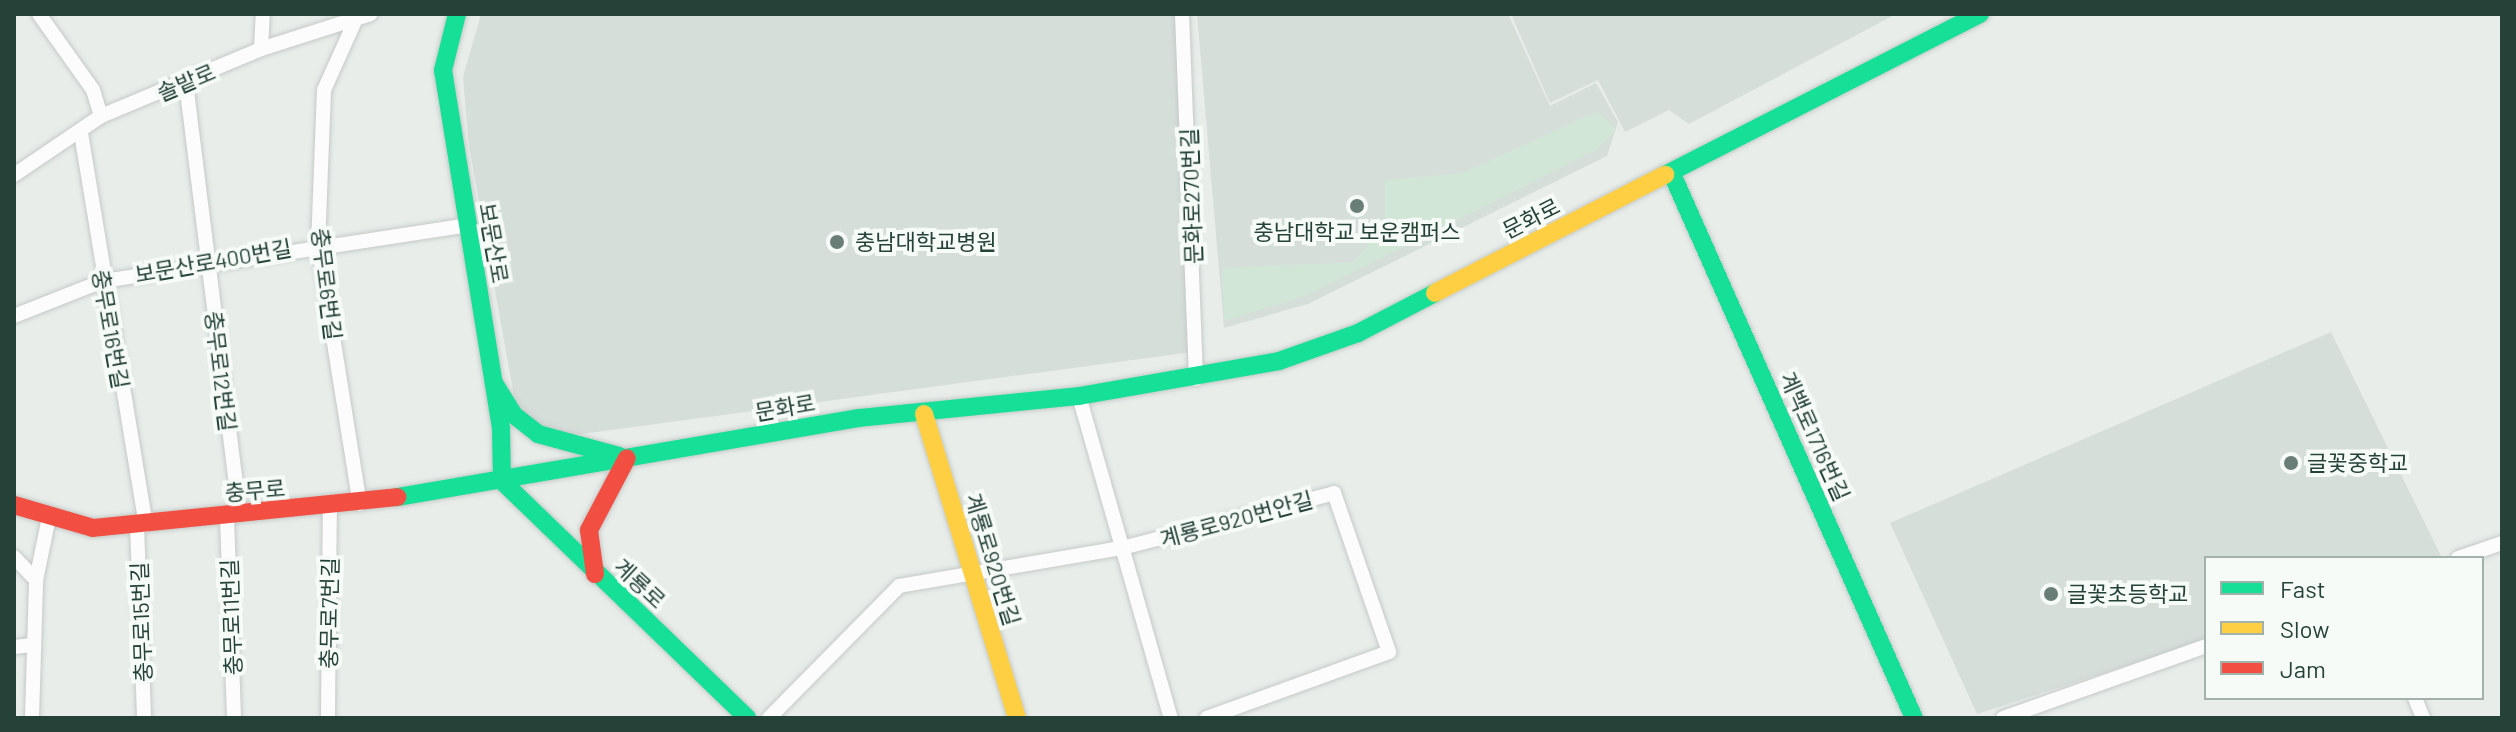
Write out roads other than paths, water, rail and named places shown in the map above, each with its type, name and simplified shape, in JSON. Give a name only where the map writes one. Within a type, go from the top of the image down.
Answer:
[{"type":"main road","name":"보문산로","points":[[457,14],[443,70],[494,383],[502,481]]},
{"type":"main road","name":"문화로","points":[[502,481],[627,458],[924,414],[1196,379],[1358,333],[1980,14]]},
{"type":"main road","name":"계백로1716번길","points":[[1672,174],[1914,718]]},
{"type":"main road","points":[[494,383],[514,415],[538,434],[627,458],[589,530],[595,574]]},
{"type":"main road","name":"계룡로920번길","points":[[924,414],[1017,718]]},
{"type":"main road","name":"충무로","points":[[14,505],[93,528],[330,508],[502,481]]},
{"type":"main road","name":"계룡로","points":[[502,481],[747,718]]},
{"type":"street","points":[[39,14],[93,90],[101,116]]},
{"type":"street","points":[[261,49],[263,14]]},
{"type":"street","name":"솔밭로","points":[[14,175],[81,133],[101,116],[261,49],[371,14]]},
{"type":"street","name":"문화로270번길","points":[[1182,14],[1196,379]]},
{"type":"street","name":"충무로6번길","points":[[355,21],[324,90],[318,243],[360,504]]},
{"type":"street","name":"충무로12번길","points":[[186,83],[234,516]]},
{"type":"street","name":"충무로16번길","points":[[81,133],[142,525]]},
{"type":"street","name":"보문산로400번길","points":[[14,316],[103,281],[318,243],[467,225]]},
{"type":"street","points":[[1079,396],[1171,718]]},
{"type":"street","name":"계룡로920번안길","points":[[769,718],[899,586],[970,571],[1122,548],[1334,493],[1389,652],[1207,718]]},
{"type":"street","name":"충무로7번길","points":[[328,718],[330,508]]},
{"type":"street","name":"충무로11번길","points":[[234,516],[234,718]]},
{"type":"street","points":[[32,718],[36,580],[49,517]]},
{"type":"street","name":"충무로15번길","points":[[142,525],[144,718]]},
{"type":"street","points":[[2464,556],[2502,543]]},
{"type":"street","points":[[14,557],[36,580]]},
{"type":"street","points":[[14,582],[36,580]]},
{"type":"street","points":[[14,647],[33,645]]},
{"type":"street","points":[[2003,718],[2204,647]]},
{"type":"place","name":"충남대학교 보운캠퍼스","points":[[1357,206]]},
{"type":"place","name":"충남대학교병원","points":[[837,242]]},
{"type":"place","name":"글꽃중학교","points":[[2291,463]]},
{"type":"place","name":"글꽃초등학교","points":[[2051,594]]}]
